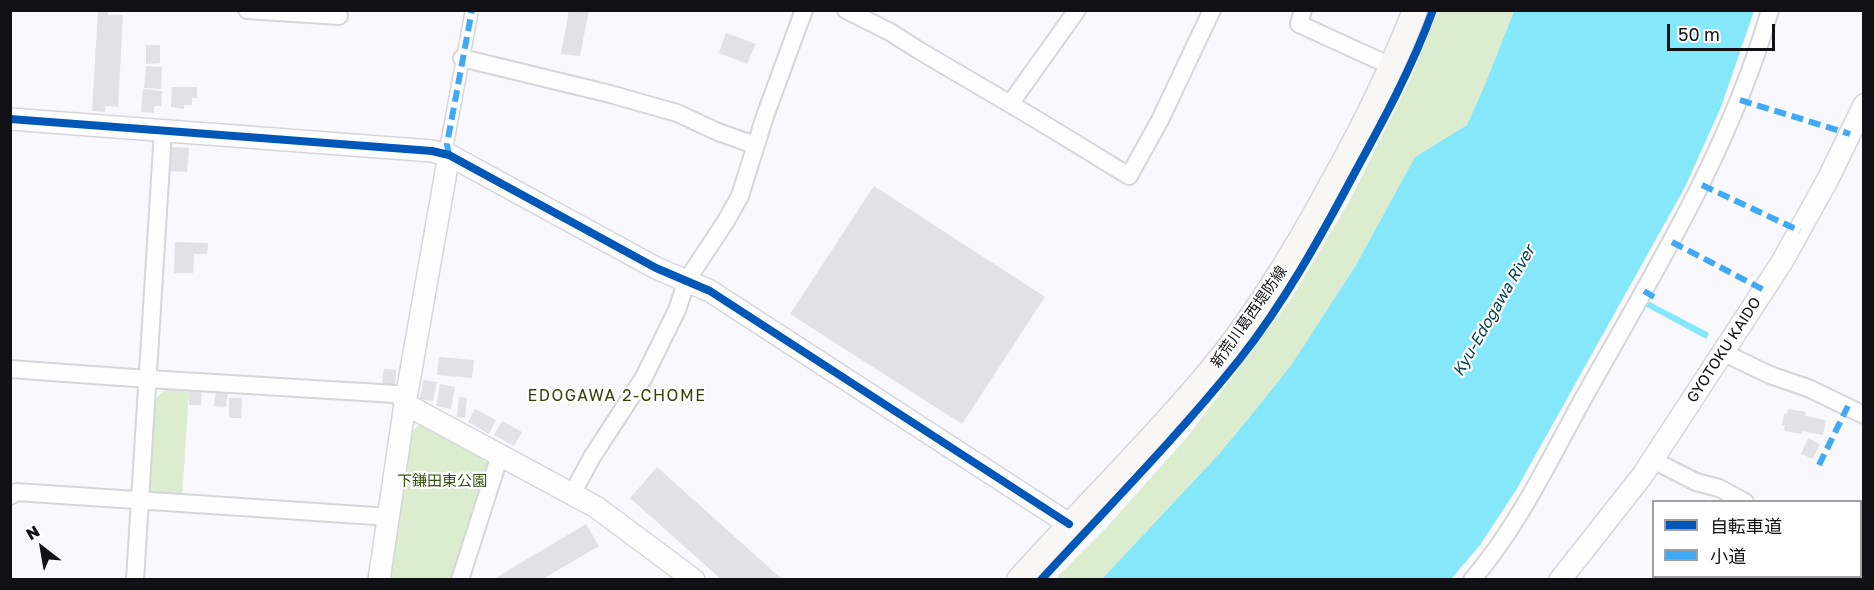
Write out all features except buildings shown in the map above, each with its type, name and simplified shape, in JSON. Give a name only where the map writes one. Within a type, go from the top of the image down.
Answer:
[{"type":"main road","name":"新荒川葛西堤防線","points":[[1019,579],[1176,411],[1249,321],[1308,227],[1393,67],[1415,10]]},
{"type":"street","points":[[247,10],[339,16]]},
{"type":"street","points":[[379,579],[405,404],[449,155],[447,144],[472,10]]},
{"type":"street","points":[[573,494],[644,376],[672,320],[687,280],[740,196],[755,145],[804,10]]},
{"type":"street","points":[[846,10],[890,32],[1129,176],[1160,120],[1212,10]]},
{"type":"street","points":[[1010,104],[1077,10]]},
{"type":"street","points":[[1303,10],[1299,24],[1393,67]]},
{"type":"street","points":[[1472,579],[1497,548],[1516,519],[1686,218],[1740,100],[1770,10]]},
{"type":"street","points":[[462,58],[610,94],[677,113],[718,132],[755,145]]},
{"type":"street","name":"GYOTOKU KAIDO","points":[[1560,579],[1630,494],[1782,262],[1863,105]]},
{"type":"street","points":[[10,119],[449,155],[648,263],[710,291],[1069,524]]},
{"type":"street","points":[[135,579],[163,131]]},
{"type":"street","points":[[1722,352],[1770,375],[1808,388],[1863,415]]},
{"type":"street","points":[[10,369],[148,380],[396,394],[405,404],[603,512],[694,579]]},
{"type":"street","points":[[460,579],[500,455]]},
{"type":"street","points":[[1653,460],[1696,482],[1719,488],[1743,500]]},
{"type":"street","points":[[10,496],[16,492],[390,516]]},
{"type":"green space","points":[[1438,11],[1514,11],[1467,125],[1415,157],[1356,265],[1292,364],[1219,454],[1102,579],[1054,580],[1105,529],[1188,436],[1291,299],[1350,200],[1412,76]]},
{"type":"green space","points":[[166,389],[189,392],[182,497],[151,495],[148,492],[154,400]]},
{"type":"green space","name":"下鎌田東公園","points":[[422,423],[490,461],[451,579],[387,580],[409,433]]},
{"type":"water","name":"Kyu-Edogawa River","points":[[1514,11],[1754,11],[1721,107],[1685,187],[1516,490],[1480,545],[1451,579],[1102,579],[1219,454],[1292,364],[1356,265],[1415,157],[1467,125]]},
{"type":"water","points":[[1648,301],[1709,333],[1706,339],[1645,306]]},
{"type":"marked path","points":[[449,155],[447,144],[472,10]]},
{"type":"marked path","points":[[1740,100],[1850,134]]},
{"type":"marked path","points":[[1702,185],[1800,231]]},
{"type":"marked path","points":[[1672,242],[1764,290]]},
{"type":"marked path","points":[[1644,291],[1654,297]]},
{"type":"marked path","points":[[1819,465],[1848,406]]},
{"type":"cycle path","points":[[1041,580],[1191,417],[1239,360],[1271,316],[1315,246],[1376,134],[1425,32],[1433,10]]},
{"type":"cycle path","points":[[10,119],[432,151],[449,155],[656,268],[710,291],[1069,524]]},
{"type":"district","name":"EDOGAWA 2-CHOME","points":[[617,396]]}]
